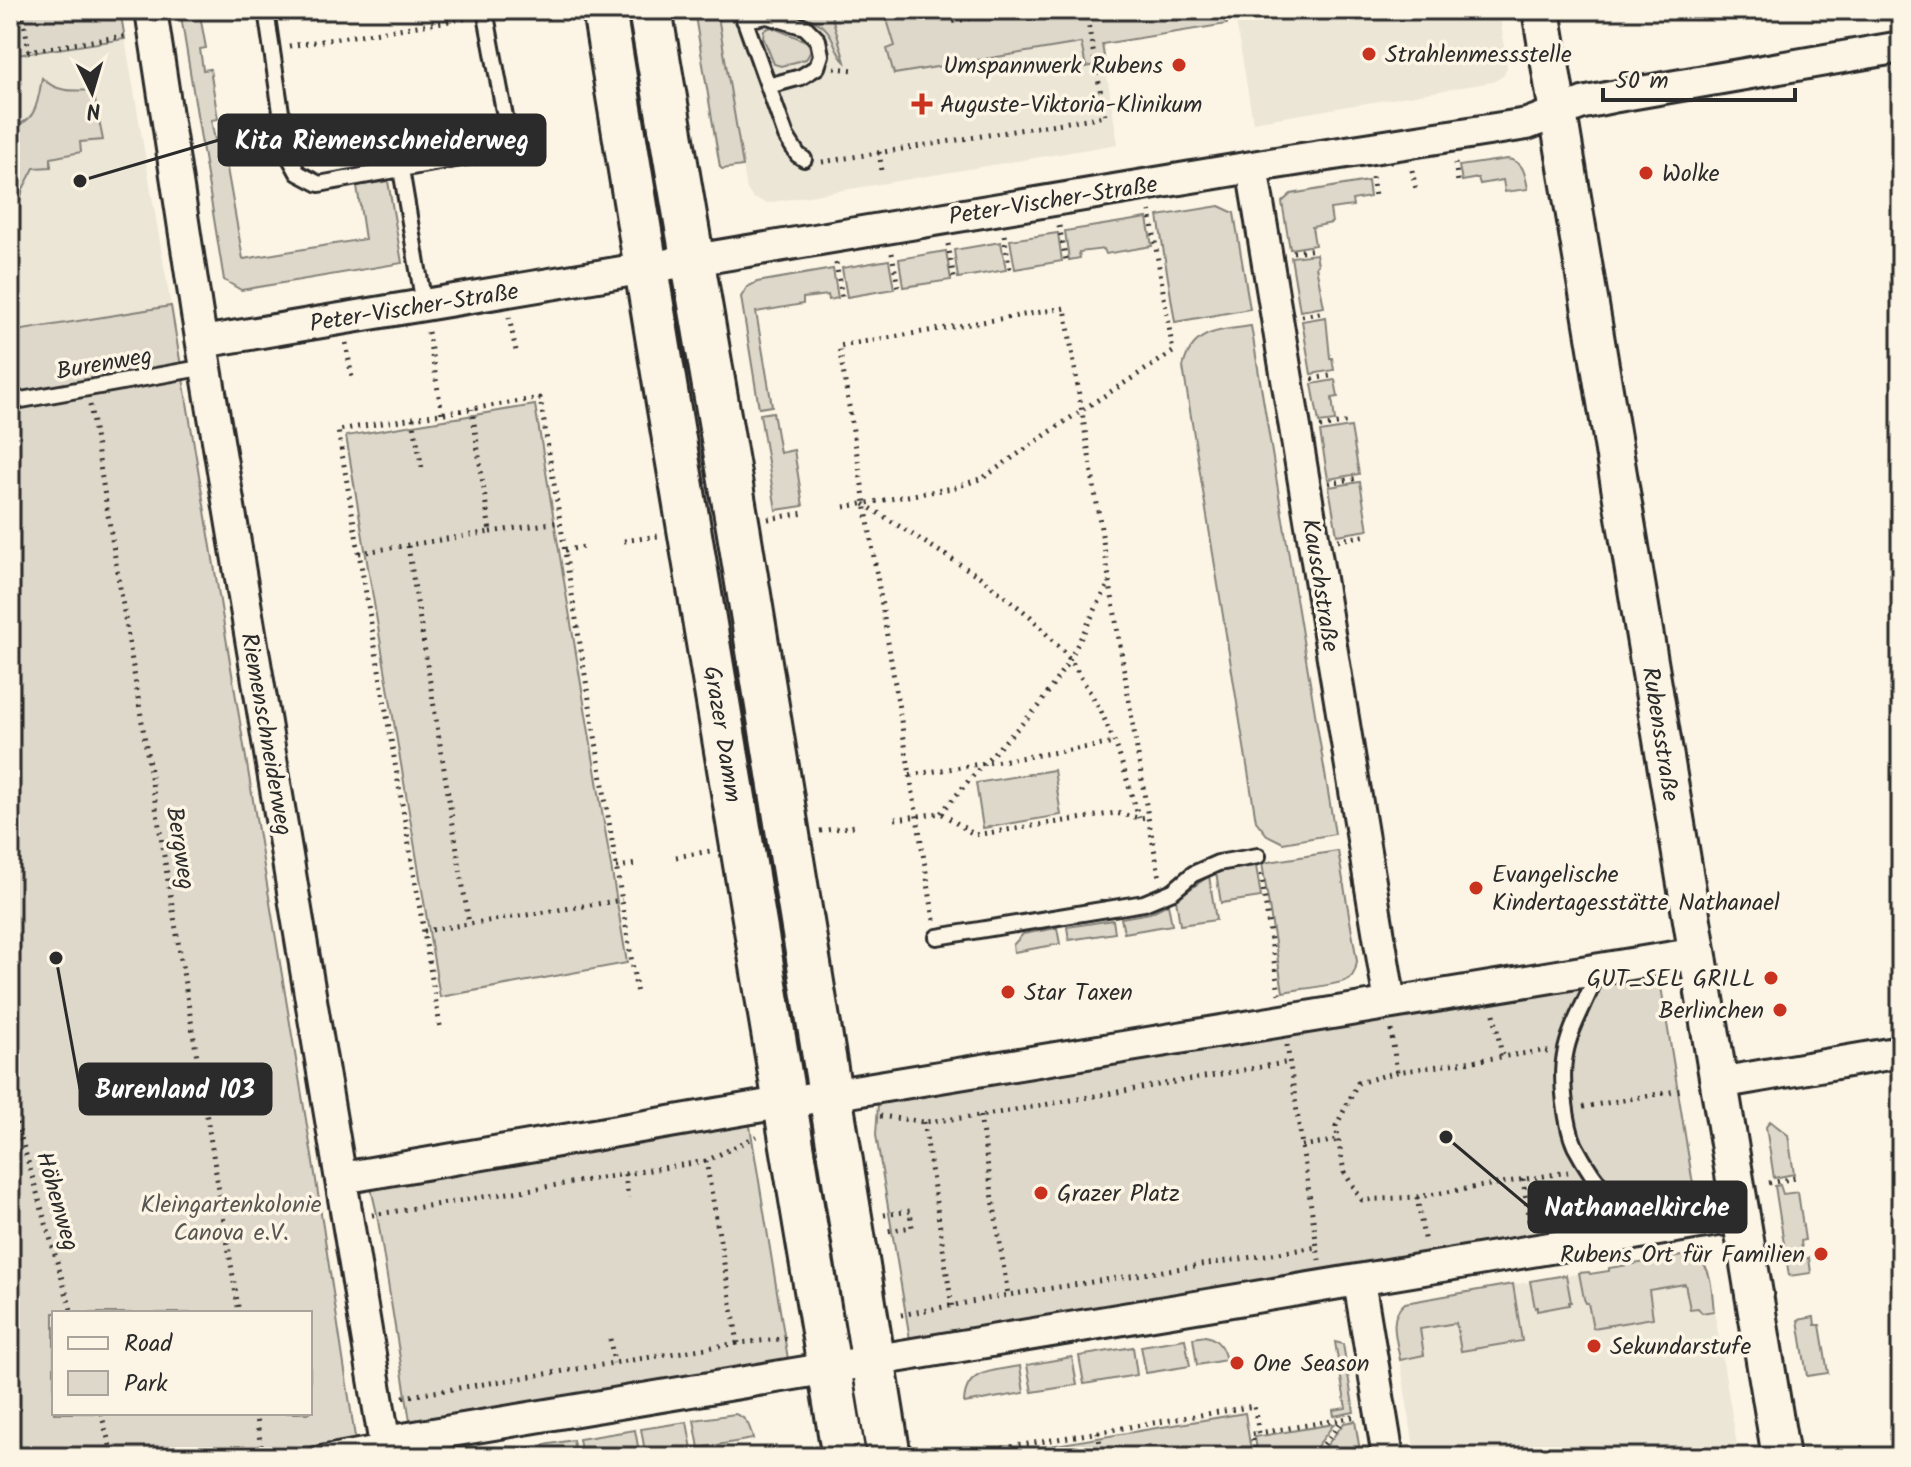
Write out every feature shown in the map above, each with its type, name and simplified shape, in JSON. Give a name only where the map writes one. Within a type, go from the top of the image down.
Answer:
[{"type":"main road","name":"Grazer Damm","points":[[604,10],[844,1457]]},
{"type":"main road","name":"Grazer Damm","points":[[650,10],[738,527],[889,1457]]},
{"type":"street","name":"Rubensstraße","points":[[1541,10],[1781,1457]]},
{"type":"street","name":"Riemenschneiderweg","points":[[152,21],[204,355],[386,1450]]},
{"type":"street","name":"Peter-Vischer-Straße","points":[[204,355],[426,318],[646,268],[1527,124],[1583,103],[1612,97],[1901,47]]},
{"type":"street","name":"Kauschstraße","points":[[1252,167],[1389,1003]]},
{"type":"street","points":[[342,1178],[1698,953]]},
{"type":"street","points":[[1719,1083],[1901,1052]]},
{"type":"street","points":[[386,1450],[873,1360],[1742,1216]]},
{"type":"street","points":[[1359,1281],[1388,1457]]},
{"type":"lane","points":[[266,10],[287,153],[298,173],[319,184],[483,154],[504,145],[506,122],[486,13]]},
{"type":"lane","points":[[768,86],[801,77],[817,67],[821,55],[818,40],[805,27],[767,16],[743,15],[768,86],[786,136],[804,159]]},
{"type":"lane","points":[[401,169],[426,318]]},
{"type":"lane","name":"Burenweg","points":[[10,402],[87,388],[204,355]]},
{"type":"lane","points":[[937,937],[1144,903],[1173,891],[1193,874],[1218,863],[1258,856]]},
{"type":"lane","points":[[1598,969],[1564,1056],[1566,1110],[1574,1144],[1589,1168],[1609,1196],[1649,1232]]},
{"type":"lane","points":[[304,1457],[386,1450]]},
{"type":"path","points":[[22,10],[29,51],[152,21]]},
{"type":"path","points":[[948,10],[949,22],[1019,10]]},
{"type":"path","points":[[804,159],[816,164],[1105,116],[1083,10]]},
{"type":"path","points":[[271,49],[486,13]]},
{"type":"path","points":[[879,152],[882,171]]},
{"type":"path","points":[[1455,163],[1458,182]]},
{"type":"path","points":[[1412,170],[1416,189]]},
{"type":"path","points":[[1372,177],[1375,196]]},
{"type":"path","points":[[844,507],[953,488],[983,478],[1173,352],[1150,210]]},
{"type":"path","points":[[1059,225],[1066,260]]},
{"type":"path","points":[[1004,235],[1010,270]]},
{"type":"path","points":[[948,244],[954,279]]},
{"type":"path","points":[[1286,254],[1316,249]]},
{"type":"path","points":[[892,253],[898,288]]},
{"type":"path","points":[[836,263],[842,297]]},
{"type":"path","points":[[937,937],[839,346],[1065,308],[1156,860]]},
{"type":"path","points":[[1297,317],[1325,312]]},
{"type":"path","points":[[509,317],[516,351]]},
{"type":"path","points":[[426,318],[442,414]]},
{"type":"path","points":[[346,343],[352,378]]},
{"type":"path","points":[[1307,379],[1335,375]]},
{"type":"path","name":"Bergweg","points":[[87,388],[239,1311]]},
{"type":"path","points":[[440,1026],[338,430],[540,398],[637,994]]},
{"type":"path","points":[[472,409],[490,532]]},
{"type":"path","points":[[413,418],[422,469]]},
{"type":"path","points":[[1315,428],[1350,422]]},
{"type":"path","points":[[1325,484],[1359,478]]},
{"type":"path","points":[[864,504],[980,577],[1031,617],[1070,659],[1100,709],[1115,743],[1139,818]]},
{"type":"path","points":[[759,520],[804,513]]},
{"type":"path","points":[[359,553],[560,522]]},
{"type":"path","points":[[624,541],[668,534]]},
{"type":"path","points":[[1334,541],[1369,535]]},
{"type":"path","points":[[408,546],[469,924]]},
{"type":"path","points":[[565,550],[584,547]]},
{"type":"path","points":[[941,813],[1039,706],[1070,659],[1110,580]]},
{"type":"path","points":[[910,775],[1115,743]]},
{"type":"path","points":[[895,819],[941,813],[975,835],[1116,813],[1148,817]]},
{"type":"path","points":[[810,833],[855,826]]},
{"type":"path","points":[[676,857],[720,850]]},
{"type":"path","points":[[1258,856],[1280,998]]},
{"type":"path","points":[[616,867],[638,864]]},
{"type":"path","points":[[424,931],[622,900]]},
{"type":"path","points":[[1490,987],[1502,1056]]},
{"type":"path","points":[[1389,1003],[1397,1072]]},
{"type":"path","points":[[1286,1036],[1319,1260]]},
{"type":"path","points":[[1564,1056],[1542,1051],[1502,1056],[1397,1072],[1358,1083],[1336,1126],[1344,1172],[1362,1200],[1417,1197],[1589,1168]]},
{"type":"path","points":[[868,1114],[924,1122],[980,1116],[1290,1062]]},
{"type":"path","points":[[1603,1104],[1682,1090]]},
{"type":"path","name":"Höhenweg","points":[[10,1100],[71,1311]]},
{"type":"path","points":[[980,1116],[1008,1295]]},
{"type":"path","points":[[924,1122],[952,1307]]},
{"type":"path","points":[[370,1215],[706,1161],[758,1136]]},
{"type":"path","points":[[1302,1146],[1338,1140]]},
{"type":"path","points":[[706,1161],[738,1343]]},
{"type":"path","points":[[625,1174],[628,1198]]},
{"type":"path","points":[[1769,1183],[1795,1178]]},
{"type":"path","points":[[1523,1179],[1527,1210]]},
{"type":"path","points":[[1417,1197],[1423,1232]]},
{"type":"path","points":[[884,1215],[910,1211],[912,1227],[887,1231]]},
{"type":"path","points":[[901,1315],[1008,1295],[1317,1247]]},
{"type":"path","points":[[400,1397],[738,1343],[792,1338]]},
{"type":"path","points":[[610,1339],[614,1363]]},
{"type":"path","points":[[1005,1457],[1004,1448],[1254,1406],[1259,1433]]},
{"type":"path","points":[[102,1415],[113,1457]]},
{"type":"path","points":[[255,1415],[263,1457]]},
{"type":"path","points":[[1255,1457],[1252,1434],[1358,1416]]},
{"type":"path","points":[[1314,1457],[1343,1419]]},
{"type":"path","points":[[1098,1432],[1102,1457]]},
{"type":"shaded area","name":"Auguste-Viktoria-Klinikum","points":[[717,10],[1225,10],[1227,24],[1102,44],[1118,144],[767,203],[753,198],[747,190]]},
{"type":"shaded area","points":[[1234,10],[1499,10],[1507,67],[1503,76],[1493,82],[1253,122]]},
{"type":"shaded area","points":[[125,39],[171,306],[10,332],[10,56]]},
{"type":"shaded area","points":[[1688,1255],[1698,1257],[1707,1267],[1739,1457],[1414,1457],[1394,1322],[1395,1314],[1405,1303],[1609,1271],[1609,1268]]},
{"type":"green space","points":[[10,10],[120,10],[125,39],[10,56]]},
{"type":"green space","points":[[180,10],[199,10],[206,48],[200,49],[203,70],[210,69],[218,119],[211,120],[215,140],[222,140],[243,259],[365,239],[357,186],[388,181],[402,263],[241,290],[224,280]]},
{"type":"green space","points":[[622,10],[634,10],[667,213],[656,215]]},
{"type":"green space","points":[[694,10],[717,10],[743,166],[720,167]]},
{"type":"green space","points":[[783,10],[830,10],[845,62],[825,28],[808,18]]},
{"type":"green space","points":[[884,10],[1225,10],[1227,24],[1102,44],[1105,63],[1086,67],[1081,43],[894,74],[887,49],[895,46]]},
{"type":"green space","points":[[771,27],[806,41],[810,50],[806,59],[781,66],[774,64],[763,37],[764,30]]},
{"type":"green space","points":[[42,78],[60,89],[93,90],[103,140],[80,142],[81,152],[51,158],[51,167],[34,168],[23,189],[10,228],[10,126],[26,121],[35,110]]},
{"type":"green space","points":[[1507,159],[1520,165],[1528,189],[1505,192],[1503,180],[1480,184],[1478,178],[1462,181],[1459,166]]},
{"type":"green space","points":[[1368,181],[1370,197],[1352,200],[1353,206],[1330,209],[1332,223],[1312,227],[1315,245],[1290,249],[1282,202],[1291,194]]},
{"type":"green space","points":[[1219,206],[1234,213],[1250,309],[1175,322],[1158,216]]},
{"type":"green space","points":[[1147,218],[1152,246],[1106,254],[1104,249],[1079,252],[1080,258],[1069,260],[1065,231]]},
{"type":"green space","points":[[1058,233],[1062,261],[1015,269],[1010,240]]},
{"type":"green space","points":[[1001,242],[1006,270],[958,278],[954,250]]},
{"type":"green space","points":[[946,251],[951,280],[903,287],[899,259]]},
{"type":"green space","points":[[1316,254],[1324,307],[1300,311],[1291,257]]},
{"type":"green space","points":[[889,260],[894,289],[847,297],[842,268]]},
{"type":"green space","points":[[833,269],[838,298],[829,300],[828,295],[803,298],[803,304],[756,312],[772,406],[759,408],[741,297],[747,287],[757,282]]},
{"type":"green space","name":"Kleingartenkolonie Canova e.V.","points":[[171,306],[315,1174],[358,1457],[10,1457],[10,332]]},
{"type":"green space","points":[[683,311],[743,671],[732,672],[672,314]]},
{"type":"green space","points":[[1326,317],[1334,370],[1311,374],[1302,321]]},
{"type":"green space","points":[[1251,326],[1335,834],[1283,843],[1267,835],[1256,821],[1183,367],[1193,345],[1208,334]]},
{"type":"green space","points":[[1335,380],[1338,397],[1332,398],[1335,421],[1319,423],[1312,384]]},
{"type":"green space","points":[[535,405],[627,963],[440,997],[346,436]]},
{"type":"green space","points":[[773,412],[780,453],[794,450],[803,506],[776,510],[760,414]]},
{"type":"green space","points":[[1351,427],[1359,474],[1328,479],[1320,432]]},
{"type":"green space","points":[[1360,482],[1368,530],[1337,535],[1329,487]]},
{"type":"green space","points":[[747,694],[807,1059],[796,1061],[736,696]]},
{"type":"green space","points":[[1054,770],[1061,815],[983,828],[976,783]]},
{"type":"green space","points":[[1338,851],[1357,961],[1355,971],[1344,981],[1283,992],[1262,863]]},
{"type":"green space","points":[[1256,866],[1261,897],[1221,903],[1216,872]]},
{"type":"green space","points":[[1209,876],[1216,920],[1180,925],[1176,899]]},
{"type":"green space","points":[[1168,904],[1172,925],[1124,933],[1121,918],[1150,913]]},
{"type":"green space","points":[[1113,920],[1115,933],[1069,940],[1067,927]]},
{"type":"green space","points":[[1057,928],[1060,944],[1014,952],[1013,945],[1023,934]]},
{"type":"green space","points":[[1659,974],[1697,1209],[910,1339],[876,1135],[878,1104]]},
{"type":"green space","points":[[1770,1121],[1788,1135],[1794,1174],[1774,1178],[1766,1127]]},
{"type":"green space","points":[[750,1126],[788,1359],[410,1421],[371,1188]]},
{"type":"green space","points":[[821,1145],[851,1326],[840,1328],[810,1146]]},
{"type":"green space","points":[[1780,1185],[1783,1194],[1798,1192],[1805,1240],[1801,1241],[1803,1259],[1809,1258],[1811,1273],[1789,1276],[1775,1186]]},
{"type":"green space","points":[[1688,1255],[1703,1263],[1707,1269],[1714,1311],[1702,1313],[1698,1308],[1690,1309],[1685,1284],[1649,1290],[1653,1318],[1593,1328],[1579,1273],[1609,1271],[1609,1268]]},
{"type":"green space","points":[[1566,1275],[1569,1305],[1537,1311],[1530,1281]]},
{"type":"green space","points":[[1513,1284],[1522,1341],[1461,1351],[1456,1323],[1420,1329],[1424,1355],[1400,1360],[1395,1322],[1399,1309],[1405,1303]]},
{"type":"green space","points":[[1814,1317],[1815,1325],[1820,1325],[1828,1373],[1807,1376],[1798,1320]]},
{"type":"green space","points":[[1205,1336],[1219,1344],[1226,1360],[1197,1365],[1193,1338]]},
{"type":"green space","points":[[1185,1339],[1190,1366],[1146,1373],[1141,1346]]},
{"type":"green space","points":[[1335,1342],[1343,1344],[1354,1412],[1334,1416],[1333,1410],[1346,1408]]},
{"type":"green space","points":[[1133,1347],[1137,1375],[1084,1384],[1079,1356]]},
{"type":"green space","points":[[1072,1357],[1077,1385],[1032,1392],[1027,1365]]},
{"type":"green space","points":[[1020,1366],[1024,1393],[964,1403],[969,1384],[975,1378],[991,1371]]},
{"type":"green space","points":[[1245,1413],[1252,1457],[1009,1457],[1009,1453]]},
{"type":"green space","points":[[735,1414],[746,1421],[753,1439],[699,1448],[694,1420]]},
{"type":"green space","points":[[1355,1421],[1361,1457],[1318,1457],[1344,1423]]},
{"type":"green space","points":[[687,1422],[692,1449],[646,1457],[641,1429]]},
{"type":"green space","points":[[1334,1424],[1309,1457],[1258,1457],[1255,1437]]},
{"type":"green space","points":[[635,1430],[640,1457],[582,1457],[579,1439]]},
{"type":"green space","points":[[573,1440],[576,1457],[529,1457],[527,1448]]},
{"type":"place","name":"Strahlenmessstelle","points":[[1369,54]]},
{"type":"place","name":"Umspannwerk Rubens","points":[[1179,65]]},
{"type":"place","name":"Auguste-Viktoria-Klinikum","points":[[922,104]]},
{"type":"place","name":"Wolke","points":[[1646,173]]},
{"type":"place","name":"Kita Riemenschneiderweg","points":[[80,181]]},
{"type":"place","name":"Evangelische Kindertagesstätte Nathanael","points":[[1476,888]]},
{"type":"place","name":"Burenland 103","points":[[56,958]]},
{"type":"place","name":"GUT_SEL GRILL","points":[[1771,978]]},
{"type":"place","name":"Star Taxen","points":[[1008,992]]},
{"type":"place","name":"Berlinchen","points":[[1780,1010]]},
{"type":"place","name":"Nathanaelkirche","points":[[1446,1137]]},
{"type":"place","name":"Grazer Platz","points":[[1041,1193]]},
{"type":"place","name":"Rubens Ort für Familien","points":[[1821,1254]]},
{"type":"place","name":"Sekundarstufe","points":[[1594,1346]]},
{"type":"place","name":"One Season","points":[[1237,1363]]}]
